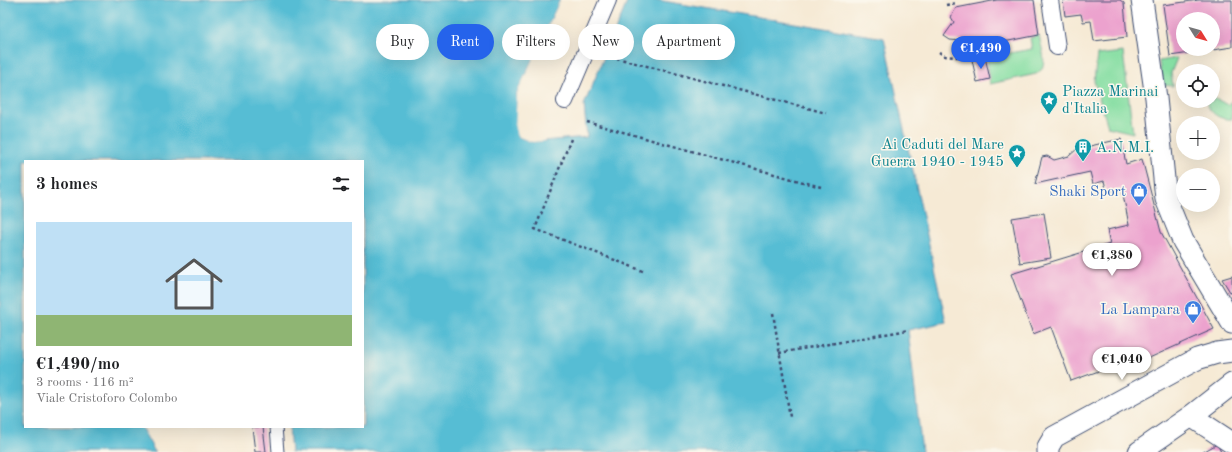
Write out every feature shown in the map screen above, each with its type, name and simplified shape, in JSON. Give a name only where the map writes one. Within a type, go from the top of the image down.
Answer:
[{"type":"street","points":[[565,101],[608,0]]},
{"type":"street","points":[[1050,0],[1057,47]]},
{"type":"street","points":[[1142,0],[1156,98],[1166,200],[1182,241],[1232,323]]},
{"type":"street","points":[[1048,452],[1048,447],[1054,437],[1190,362],[1207,355],[1232,351]]},
{"type":"street","points":[[1139,452],[1191,416],[1232,384]]},
{"type":"street","points":[[1191,416],[1232,443]]},
{"type":"lane","points":[[276,428],[278,452]]},
{"type":"path","points":[[946,5],[956,3]]},
{"type":"path","points":[[939,52],[945,56],[956,57],[1008,48]]},
{"type":"path","points":[[623,60],[826,113]]},
{"type":"path","points":[[587,122],[821,187]]},
{"type":"path","points":[[571,139],[535,229],[644,271]]},
{"type":"path","points":[[773,313],[790,417]]},
{"type":"path","points":[[780,353],[908,330]]},
{"type":"green space","points":[[1039,35],[1044,57],[1043,67],[1040,71],[1036,74],[990,84],[987,57],[1032,49],[1030,38]]},
{"type":"green space","points":[[1123,52],[1133,133],[1108,127],[1094,81],[1097,55]]},
{"type":"green space","points":[[1177,58],[1171,73],[1173,86],[1162,85],[1159,61]]},
{"type":"green space","points":[[1232,100],[1232,119],[1221,118],[1208,108],[1220,108],[1220,101],[1229,105]]},
{"type":"water","points":[[0,0],[560,0],[549,24],[502,24],[502,60],[532,60],[517,93],[516,129],[519,137],[532,142],[587,137],[584,105],[603,60],[634,60],[634,24],[618,24],[628,0],[657,0],[884,38],[946,322],[908,330],[922,452],[291,452],[289,428],[364,428],[364,160],[24,160],[24,428],[142,428],[155,452],[0,452]]},
{"type":"pier","points":[[560,0],[562,0],[551,24],[549,24]]},
{"type":"pier","points":[[532,60],[534,60],[519,93],[518,129],[520,136],[532,140],[545,139],[545,141],[532,142],[519,137],[515,129],[517,93]]},
{"type":"building","points":[[997,0],[1034,0],[1039,35],[963,50],[963,41],[950,40],[944,36],[954,22],[951,17],[956,8]]},
{"type":"building","points":[[1063,0],[1120,0],[1124,3],[1127,37],[1094,41],[1091,21],[1083,22],[1081,14],[1065,16]]},
{"type":"building","points":[[1199,0],[1232,0],[1232,47],[1220,49],[1220,12],[1176,12],[1176,55],[1170,56],[1163,5]]},
{"type":"building","points":[[985,57],[990,79],[977,82],[972,60]]},
{"type":"building","points":[[1121,139],[1126,164],[1142,159],[1161,232],[1214,329],[1138,363],[1133,351],[1103,358],[1107,368],[1071,381],[1051,327],[1033,334],[1011,274],[1110,244],[1107,230],[1129,225],[1122,189],[1107,192],[1104,181],[1093,184],[1090,172],[1035,184],[1042,157],[1047,156],[1054,160],[1069,156],[1077,149]]},
{"type":"building","points":[[1044,213],[1051,258],[1020,263],[1012,218]]},
{"type":"building","points":[[1232,276],[1232,295],[1222,279]]},
{"type":"building","points":[[252,428],[263,428],[266,452],[255,452]]},
{"type":"building","points":[[1217,444],[1221,452],[1203,452]]},
{"type":"place","name":"Piazza Marinai d'Italia","points":[[1049,115]]},
{"type":"place","name":"A.N.M.I.","points":[[1083,162]]},
{"type":"place","name":"Ai Caduti del Mare Guerra 1940 - 1945","points":[[1017,168]]},
{"type":"place","name":"Shaki Sport","points":[[1139,206]]},
{"type":"place","name":"La Lampara","points":[[1193,324]]}]
